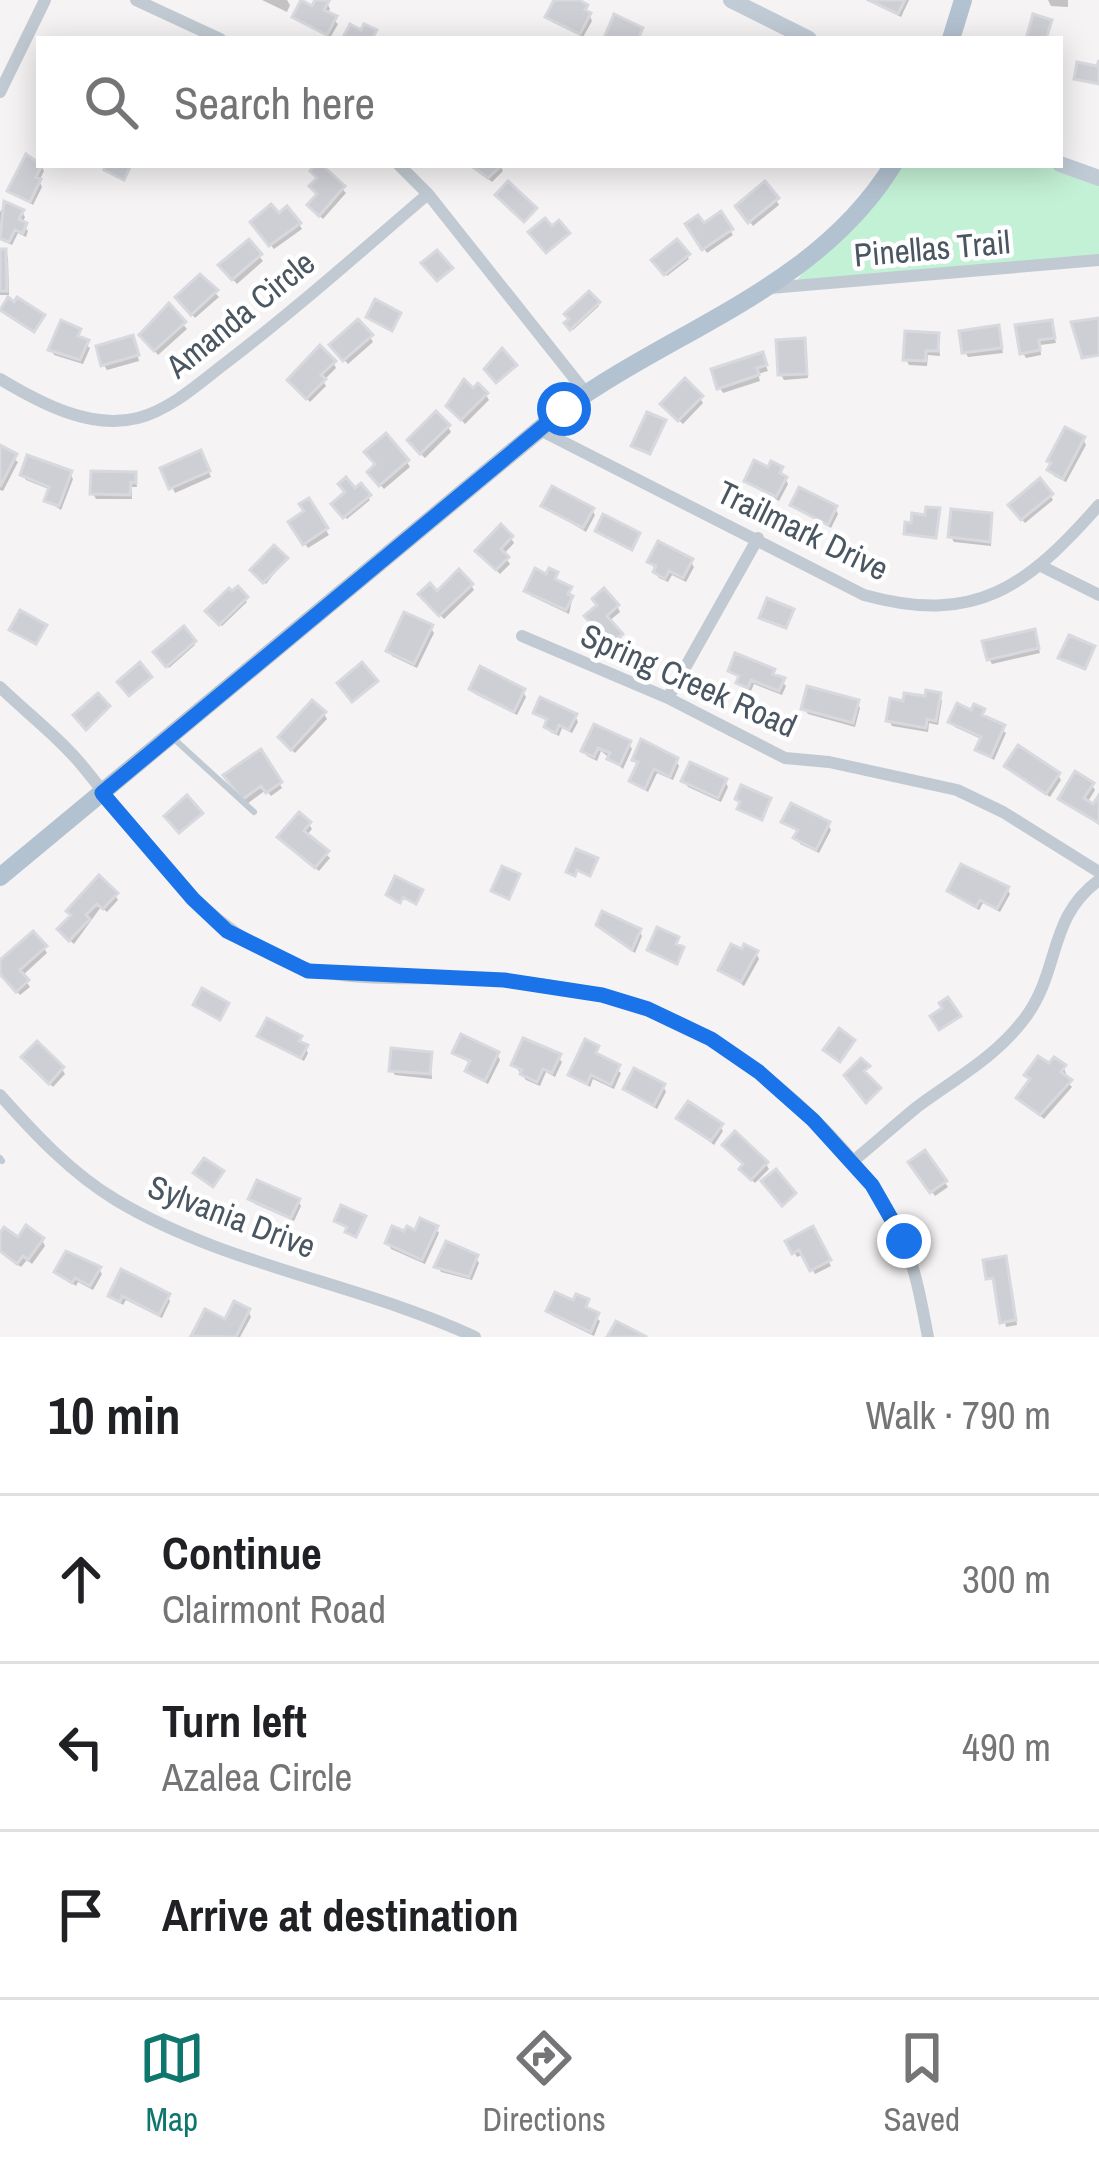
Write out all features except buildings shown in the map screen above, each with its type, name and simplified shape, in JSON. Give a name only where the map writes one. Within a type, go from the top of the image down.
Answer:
[{"type":"main road","points":[[731,0],[803,36]]},
{"type":"main road","points":[[952,36],[963,0]]},
{"type":"main road","points":[[1063,165],[1099,178]]},
{"type":"main road","points":[[0,877],[538,429],[586,393],[769,288],[846,228],[890,168]]},
{"type":"street","points":[[0,92],[45,0]]},
{"type":"street","points":[[136,0],[214,36]]},
{"type":"street","points":[[401,168],[428,194],[586,393]]},
{"type":"street","name":"Amanda Circle","points":[[0,380],[77,416],[137,418],[172,404],[256,340],[428,194]]},
{"type":"street","name":"Pinellas Trail","points":[[769,288],[1099,260]]},
{"type":"street","name":"Trailmark Drive","points":[[538,429],[864,595],[908,607],[1006,591],[1041,566],[1099,505]]},
{"type":"street","points":[[668,698],[758,538]]},
{"type":"street","points":[[1041,566],[1099,595]]},
{"type":"street","name":"Spring Creek Road","points":[[522,636],[668,698],[785,758],[957,790],[1020,822],[1099,876]]},
{"type":"street","points":[[0,687],[83,766],[193,899],[227,931],[277,957],[308,971],[504,980],[602,995],[648,1009],[711,1039],[759,1072],[813,1120],[872,1185],[904,1241],[928,1337]]},
{"type":"street","points":[[852,1162],[1012,1035],[1030,1012],[1052,967],[1072,901],[1099,876]]},
{"type":"street","name":"Sylvania Drive","points":[[0,1096],[81,1175],[155,1220],[207,1243],[419,1311],[476,1337]]},
{"type":"lane","points":[[170,736],[254,812]]},
{"type":"green space","points":[[1063,166],[1099,178],[1099,260],[795,282],[889,168]]},
{"type":"route","points":[[564,409],[102,793],[193,899],[227,931],[308,971],[504,980],[602,995],[648,1009],[711,1039],[759,1072],[813,1120],[872,1185],[904,1241]]}]
